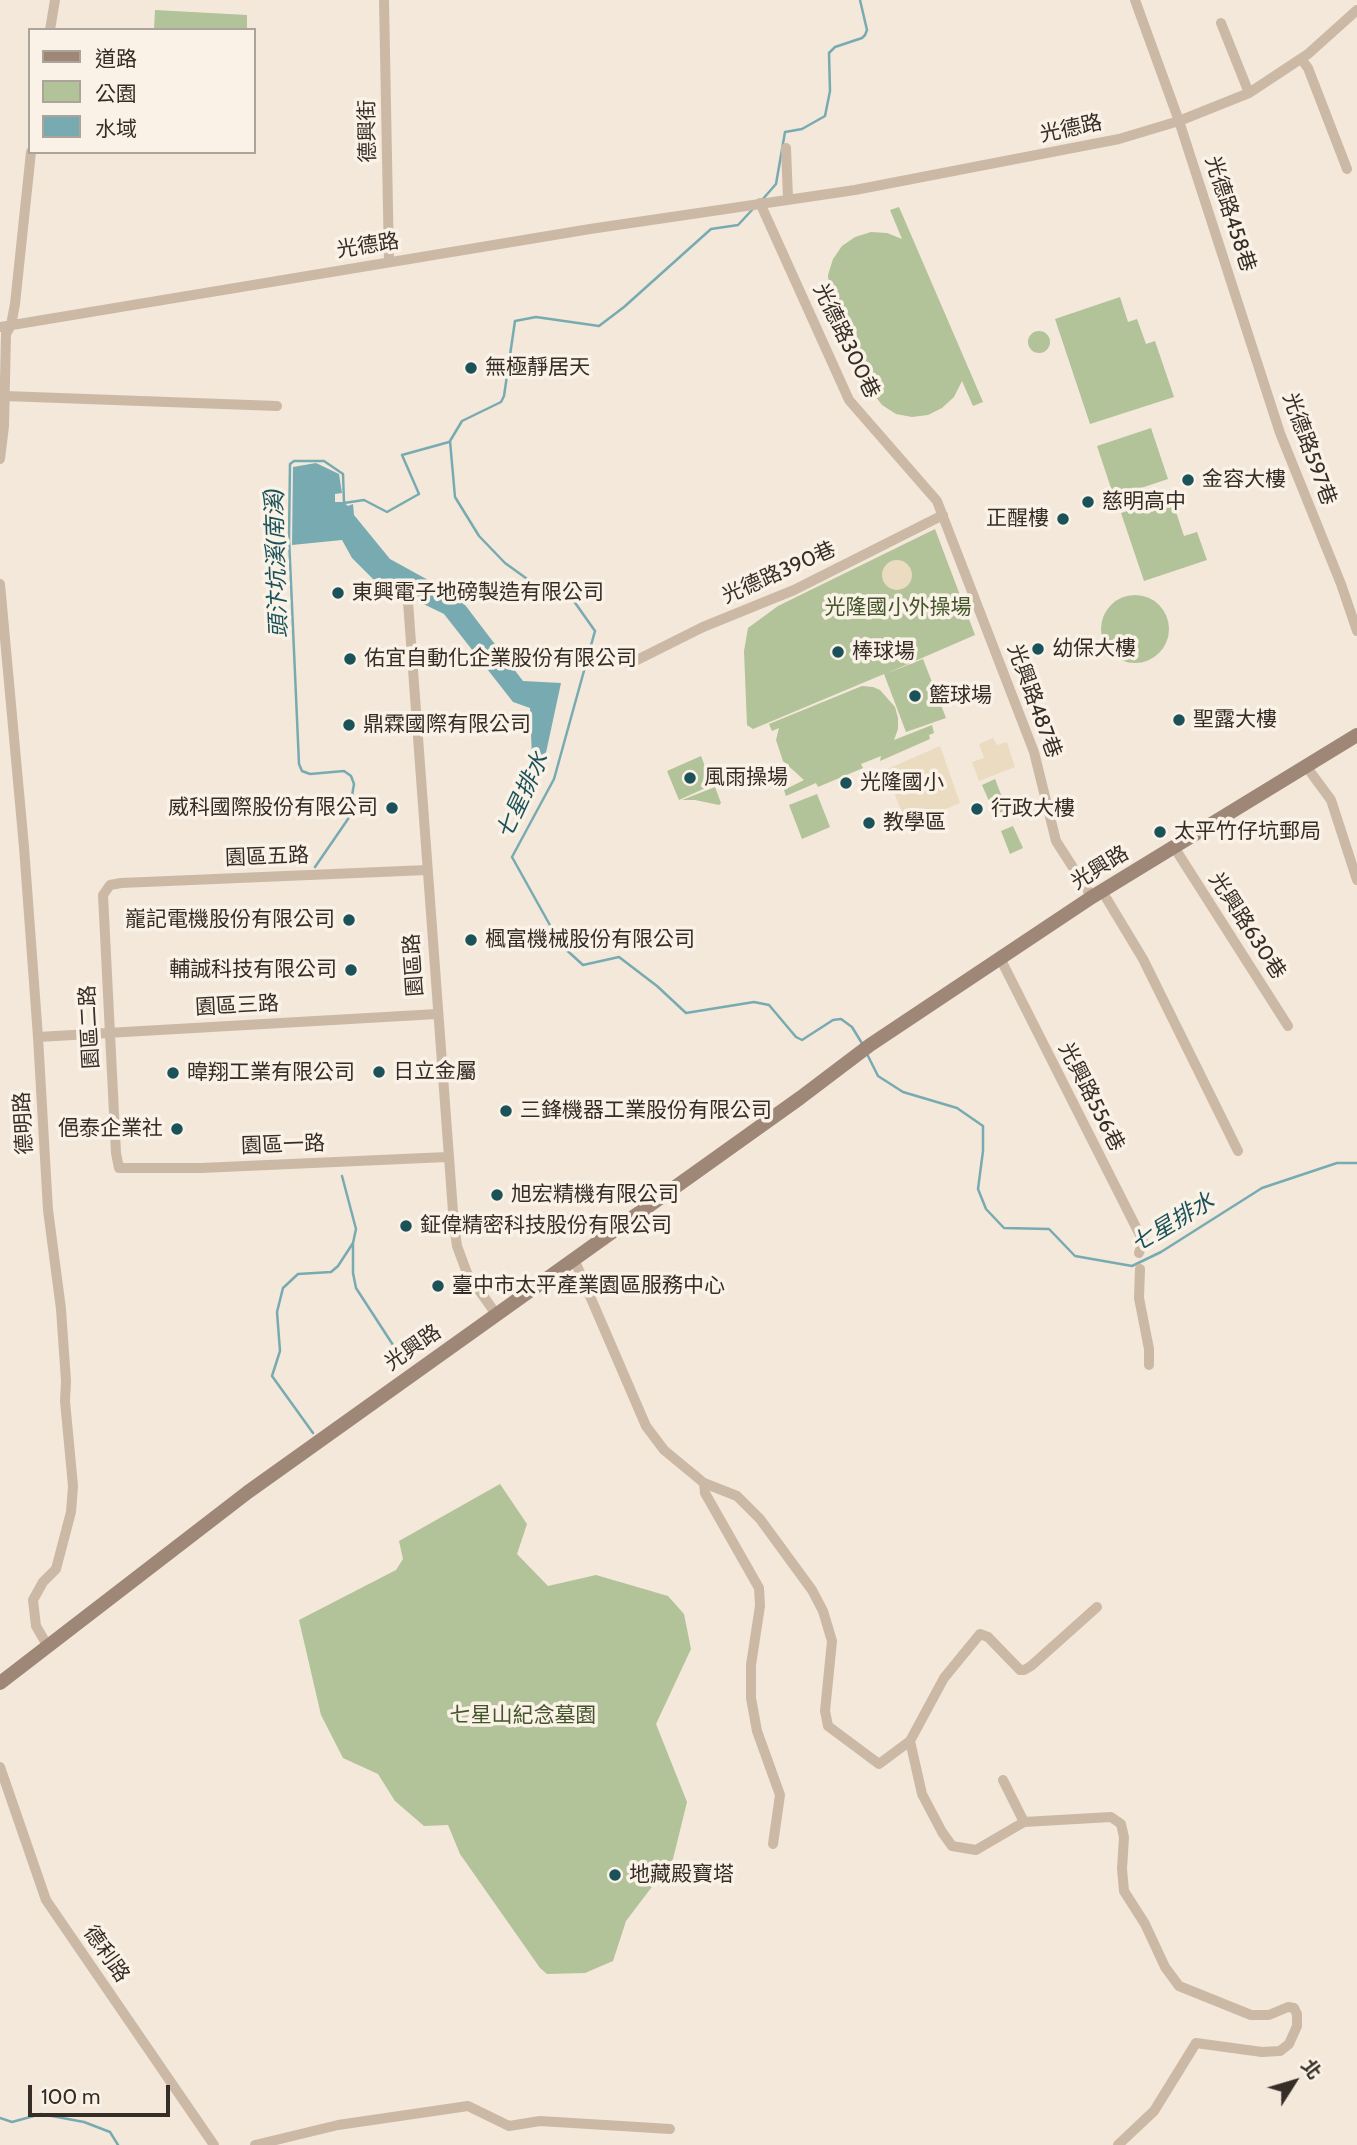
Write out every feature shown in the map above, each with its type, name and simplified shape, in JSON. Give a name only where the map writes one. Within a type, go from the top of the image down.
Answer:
[{"type":"main road","name":"光興路","points":[[0,1683],[248,1492],[800,1098],[870,1045],[1097,894],[1357,735]]},
{"type":"street","points":[[50,28],[55,0]]},
{"type":"street","name":"德興街","points":[[384,0],[389,261]]},
{"type":"street","name":"光德路458巷","points":[[1135,0],[1245,318]]},
{"type":"street","name":"光德路","points":[[5,326],[389,261],[788,198],[855,190],[1119,139],[1179,121],[1250,93],[1301,59],[1357,10]]},
{"type":"street","points":[[1221,23],[1250,93]]},
{"type":"street","points":[[1301,59],[1308,68],[1347,169]]},
{"type":"street","points":[[786,148],[788,198]]},
{"type":"street","points":[[0,459],[5,396],[5,326],[32,154]]},
{"type":"street","name":"光德路300巷","points":[[760,203],[849,400],[932,493],[943,515]]},
{"type":"street","name":"光德路597巷","points":[[1245,318],[1280,433],[1341,584],[1357,631]]},
{"type":"street","points":[[5,396],[277,406]]},
{"type":"street","name":"光德路390巷","points":[[629,664],[703,627],[801,587],[943,515]]},
{"type":"street","name":"光興路487巷","points":[[943,515],[1038,764],[1056,841],[1143,960],[1238,1151]]},
{"type":"street","name":"德明路","points":[[0,584],[4,666],[38,1037],[48,1210],[61,1309],[65,1401],[73,1486],[71,1512],[57,1569],[40,1586],[33,1600],[36,1626],[47,1645]]},
{"type":"street","name":"園區路","points":[[408,602],[454,1225],[461,1261],[496,1314]]},
{"type":"street","points":[[1306,766],[1331,800],[1357,880]]},
{"type":"street","name":"光興路630巷","points":[[1174,848],[1288,1026]]},
{"type":"street","name":"園區五路","points":[[110,885],[427,870]]},
{"type":"street","name":"園區二路","points":[[110,885],[103,895],[116,1153],[119,1168]]},
{"type":"street","name":"光興路556巷","points":[[1000,958],[1143,1241],[1139,1253]]},
{"type":"street","name":"園區三路","points":[[38,1037],[437,1014]]},
{"type":"street","name":"園區一路","points":[[119,1168],[215,1167],[447,1157]]},
{"type":"street","points":[[574,1259],[646,1426],[664,1450],[704,1483],[737,1496],[760,1519],[812,1590],[823,1611],[831,1641],[825,1711],[828,1726],[879,1764],[910,1741],[944,1678],[980,1634],[988,1637],[1020,1670],[1024,1670],[1097,1607]]},
{"type":"street","points":[[1140,1269],[1139,1298],[1149,1349],[1149,1365]]},
{"type":"street","points":[[704,1483],[705,1493],[759,1588],[760,1606],[751,1665],[751,1698],[757,1731],[780,1795],[774,1844]]},
{"type":"street","points":[[910,1741],[922,1794],[952,1846],[976,1850],[1024,1822],[1111,1817],[1121,1824],[1124,1837],[1124,1891],[1145,1924],[1165,1967],[1179,1986],[1251,2015],[1269,2015],[1288,2007],[1294,2008],[1297,2026],[1289,2044],[1280,2051],[1262,2052],[1196,2042],[1154,2111],[1118,2145]]},
{"type":"street","name":"德利路","points":[[0,1767],[46,1900],[214,2145]]},
{"type":"street","points":[[1003,1780],[1024,1822]]},
{"type":"street","points":[[255,2145],[338,2125],[468,2106],[509,2126],[540,2120],[670,2129]]},
{"type":"green space","points":[[155,10],[247,15],[247,28],[154,28]]},
{"type":"green space","points":[[899,207],[983,402],[973,406],[962,381],[954,397],[942,408],[928,415],[912,417],[896,414],[882,405],[873,393],[829,291],[828,275],[833,259],[842,246],[855,237],[871,232],[887,233],[902,239],[890,210]]},
{"type":"green space","points":[[1120,297],[1128,322],[1137,319],[1146,344],[1155,341],[1174,397],[1090,424],[1055,319]]},
{"type":"green space","points":[[1039,331],[1047,334],[1050,342],[1047,350],[1039,353],[1031,350],[1028,342],[1031,334]]},
{"type":"green space","points":[[1151,428],[1168,479],[1114,497],[1097,446]]},
{"type":"green space","points":[[1171,497],[1184,536],[1197,532],[1207,560],[1144,581],[1121,513]]},
{"type":"green space","name":"光隆國小外操場","points":[[935,529],[975,635],[885,674],[923,659],[946,718],[906,732],[884,674],[753,729],[747,725],[744,651],[748,628],[778,606]]},
{"type":"green space","points":[[1135,595],[1148,598],[1159,605],[1166,616],[1169,629],[1166,642],[1159,653],[1148,660],[1135,663],[1122,660],[1111,653],[1104,642],[1101,629],[1104,616],[1111,605],[1122,598]]},
{"type":"green space","points":[[862,686],[880,690],[895,707],[898,729],[894,740],[932,725],[934,733],[929,735],[930,739],[880,761],[881,756],[861,764],[863,768],[818,787],[816,783],[786,796],[784,790],[804,780],[783,761],[776,740],[779,728],[772,731],[769,724]]},
{"type":"green space","name":"風雨操場","points":[[701,756],[712,785],[679,800],[667,771]]},
{"type":"green space","points":[[995,779],[1007,810],[995,815],[982,785]]},
{"type":"green space","points":[[715,787],[721,803],[719,805],[682,800]]},
{"type":"green space","points":[[817,794],[830,827],[802,839],[789,805]]},
{"type":"green space","points":[[1013,826],[1023,848],[1010,854],[1001,831]]},
{"type":"green space","name":"七星山紀念墓園","points":[[500,1484],[527,1524],[517,1554],[548,1586],[596,1575],[668,1596],[684,1614],[691,1649],[656,1724],[687,1802],[673,1859],[626,1921],[613,1961],[585,1973],[547,1974],[540,1968],[460,1854],[448,1825],[424,1826],[395,1801],[378,1774],[343,1758],[321,1715],[299,1620],[396,1570],[403,1559],[399,1541]]},
{"type":"shaded area","points":[[897,560],[908,564],[912,575],[908,586],[897,590],[886,586],[882,575],[886,564]]},
{"type":"shaded area","points":[[993,738],[997,745],[1007,742],[1015,767],[979,781],[972,762],[984,758],[979,744]]},
{"type":"shaded area","points":[[940,746],[960,803],[907,825],[885,770]]},
{"type":"water","points":[[316,463],[339,474],[342,493],[335,494],[335,502],[343,502],[348,506],[353,504],[354,515],[390,559],[459,597],[523,681],[561,683],[544,762],[531,781],[521,775],[532,758],[530,708],[513,702],[444,614],[374,580],[352,558],[342,540],[292,545],[293,467]]},
{"type":"waterway","name":"七星排水","points":[[762,200],[776,184],[785,132],[802,129],[825,116],[830,91],[829,53],[835,47],[865,35],[867,30],[860,0]]},
{"type":"waterway","name":"七星排水","points":[[752,210],[738,225],[711,229],[599,326],[536,317],[515,321],[501,402],[462,421],[450,441],[455,497],[479,536],[505,563],[530,581],[571,597],[595,631],[554,779],[512,857],[561,945],[583,965],[619,957],[657,986],[686,1013],[754,1002],[769,1005],[796,1037],[802,1040],[833,1020],[841,1019],[852,1027],[863,1045]]},
{"type":"waterway","name":"頭汴坑溪(南溪)","points":[[315,867],[348,819],[354,784],[351,776],[344,771],[310,774],[302,771],[299,764],[289,538],[290,464],[294,461],[324,461],[343,474],[344,503],[364,500],[387,512],[419,494],[402,455],[449,442]]},
{"type":"waterway","name":"七星排水","points":[[867,1054],[878,1076],[903,1092],[957,1108],[983,1126],[978,1189],[986,1209],[1004,1228],[1049,1229],[1075,1256],[1132,1266],[1161,1252],[1262,1188],[1337,1163],[1357,1163]]},
{"type":"waterway","name":"頭汴坑溪(南溪)","points":[[342,1176],[356,1229],[353,1243],[356,1288],[406,1365]]},
{"type":"waterway","name":"頭汴坑溪(南溪)","points":[[313,1433],[272,1376],[280,1351],[277,1312],[283,1288],[298,1274],[331,1272],[353,1243]]},
{"type":"waterway","points":[[0,2118],[12,2122],[41,2114],[84,2122],[110,2132],[118,2145]]},
{"type":"place","name":"無極靜居天","points":[[471,368]]},
{"type":"place","name":"金容大樓","points":[[1188,480]]},
{"type":"place","name":"慈明高中","points":[[1088,502]]},
{"type":"place","name":"正醒樓","points":[[1063,519]]},
{"type":"place","name":"東興電子地磅製造有限公司","points":[[338,593]]},
{"type":"place","name":"幼保大樓","points":[[1038,649]]},
{"type":"place","name":"棒球場","points":[[838,652]]},
{"type":"place","name":"佑宜自動化企業股份有限公司","points":[[350,659]]},
{"type":"place","name":"籃球場","points":[[915,696]]},
{"type":"place","name":"聖露大樓","points":[[1179,720]]},
{"type":"place","name":"鼎霖國際有限公司","points":[[349,725]]},
{"type":"place","name":"風雨操場","points":[[690,778]]},
{"type":"place","name":"光隆國小","points":[[846,783]]},
{"type":"place","name":"威科國際股份有限公司","points":[[392,808]]},
{"type":"place","name":"行政大樓","points":[[977,809]]},
{"type":"place","name":"教學區","points":[[869,823]]},
{"type":"place","name":"太平竹仔坑郵局","points":[[1160,832]]},
{"type":"place","name":"巃記電機股份有限公司","points":[[349,920]]},
{"type":"place","name":"楓富機械股份有限公司","points":[[471,940]]},
{"type":"place","name":"輔誠科技有限公司","points":[[351,970]]},
{"type":"place","name":"日立金屬","points":[[379,1072]]},
{"type":"place","name":"暐翔工業有限公司","points":[[173,1073]]},
{"type":"place","name":"三鋒機器工業股份有限公司","points":[[506,1111]]},
{"type":"place","name":"俋泰企業社","points":[[177,1129]]},
{"type":"place","name":"旭宏精機有限公司","points":[[497,1195]]},
{"type":"place","name":"鉦偉精密科技股份有限公司","points":[[406,1226]]},
{"type":"place","name":"臺中市太平產業園區服務中心","points":[[438,1286]]},
{"type":"place","name":"地藏殿寶塔","points":[[615,1875]]}]
